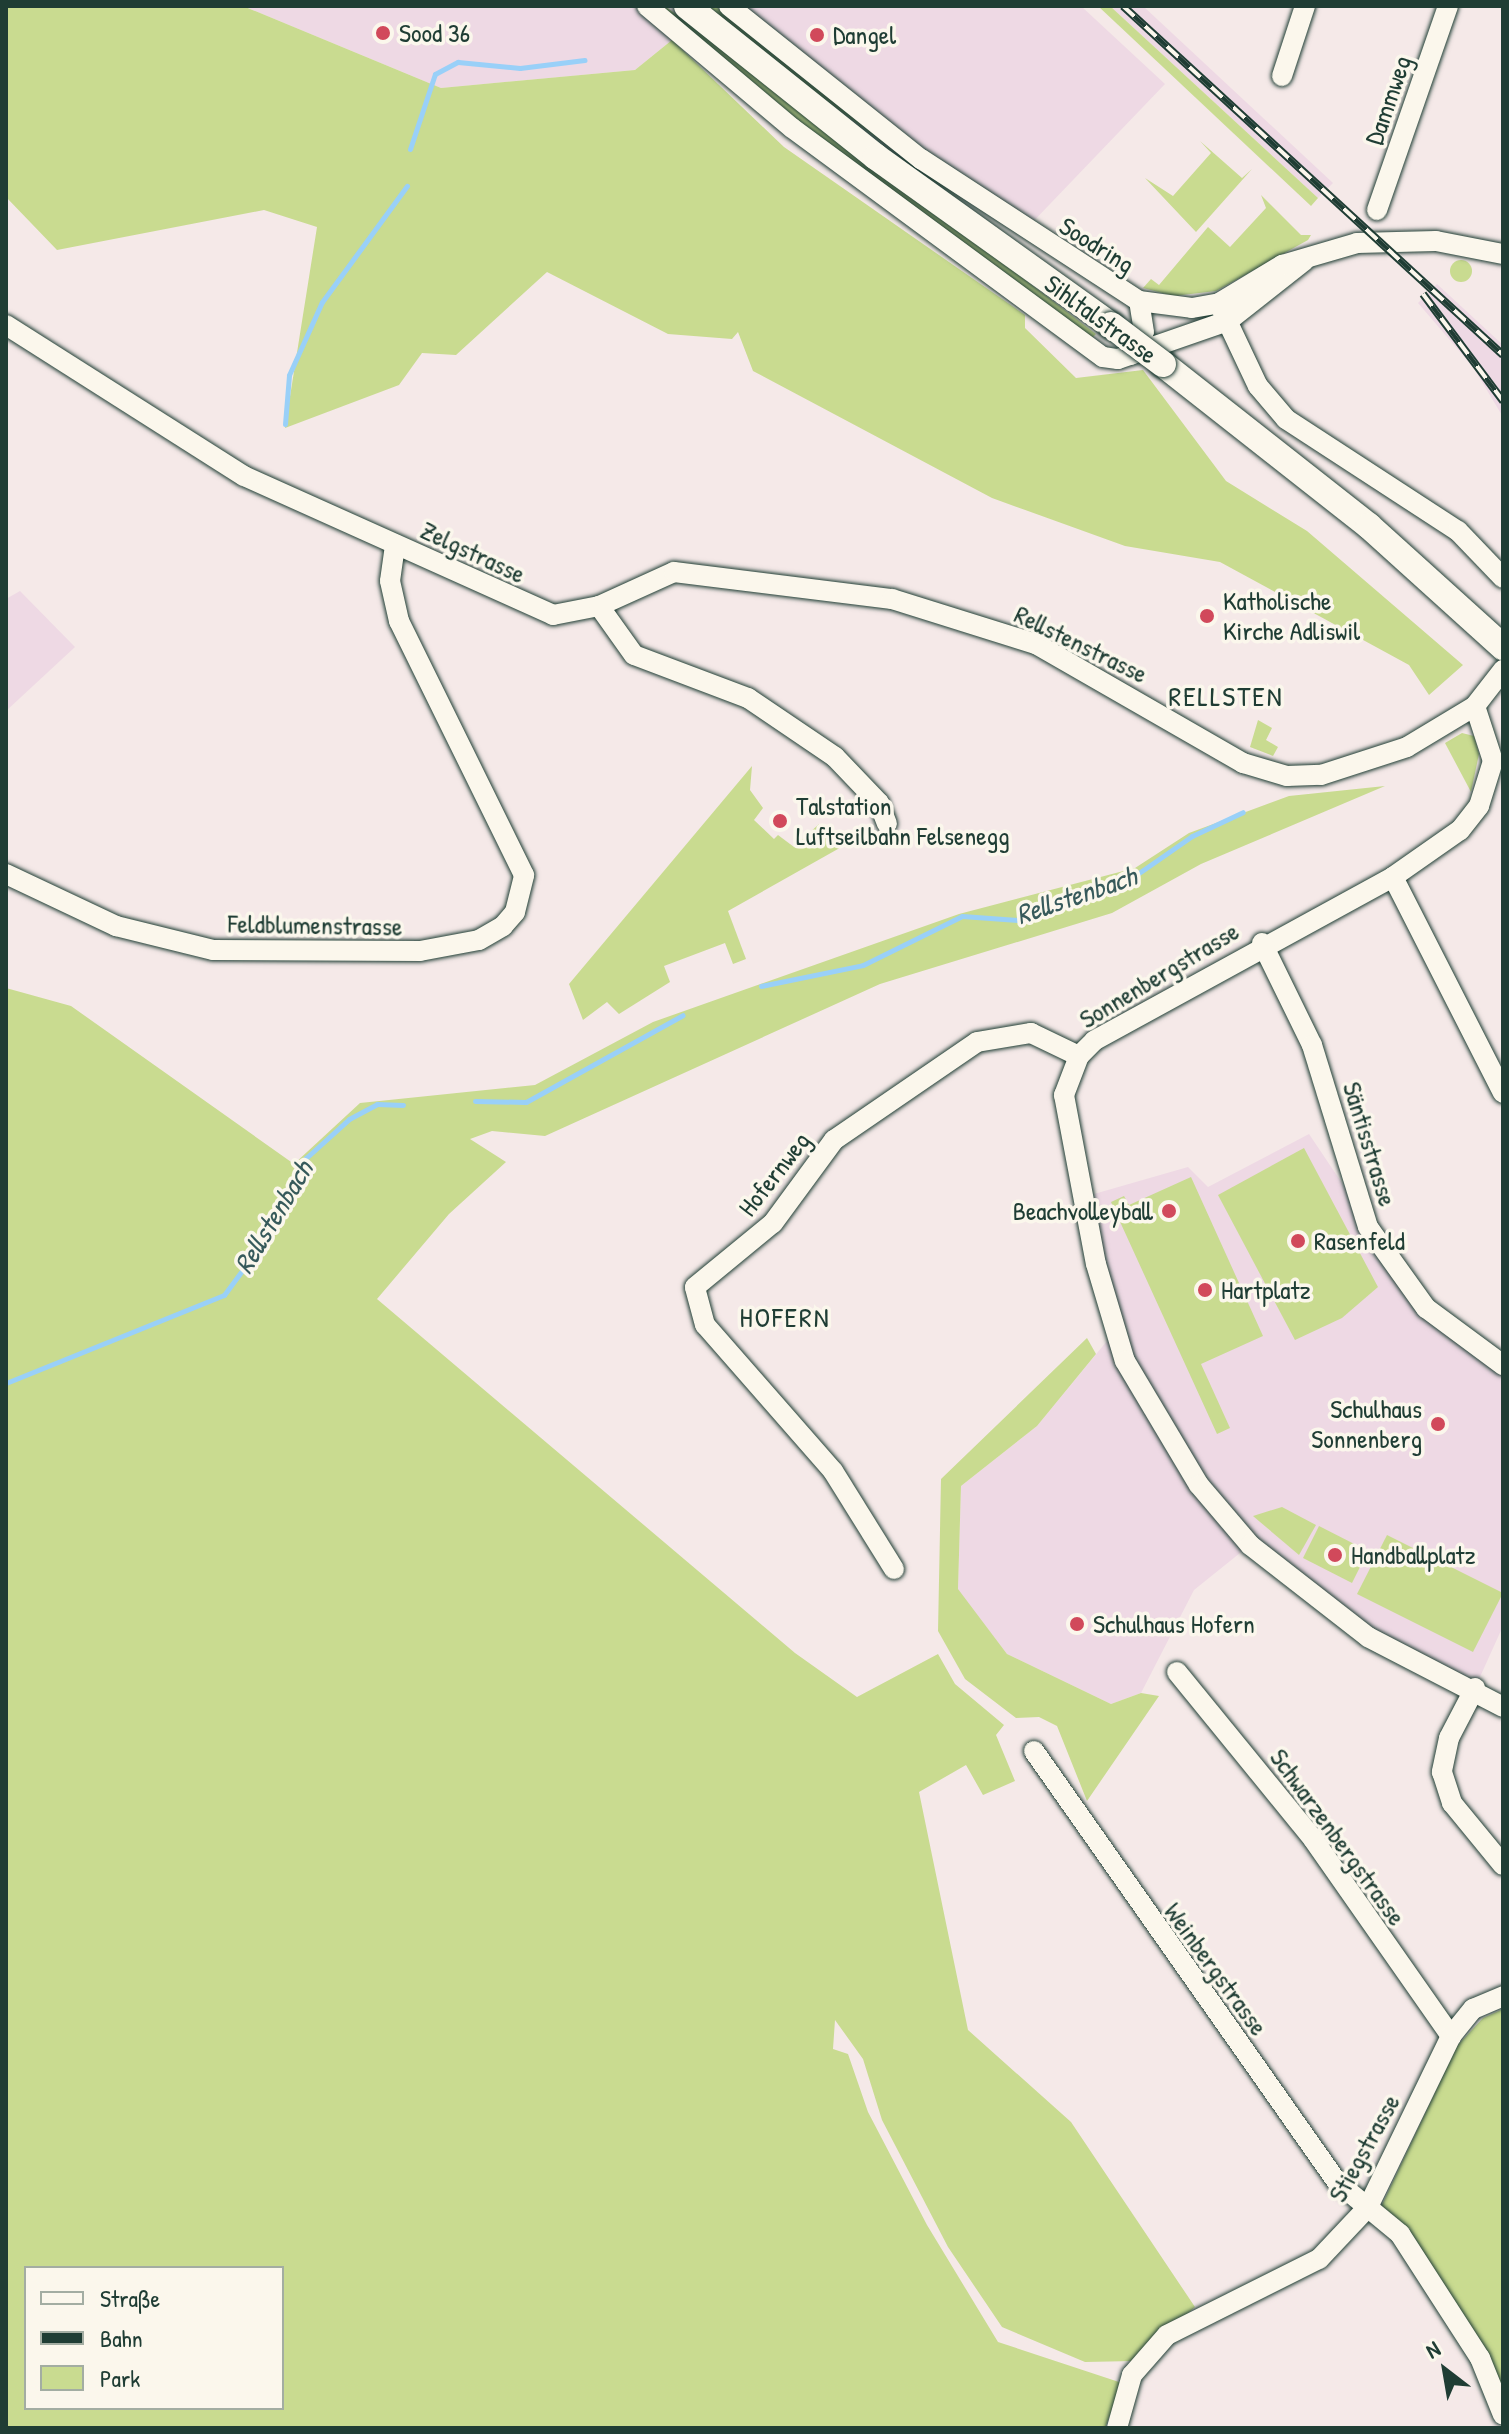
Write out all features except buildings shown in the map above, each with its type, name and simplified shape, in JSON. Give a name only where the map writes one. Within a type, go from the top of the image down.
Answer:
[{"type":"main road","name":"Sihltalstrasse","points":[[687,6],[876,157],[1163,364],[1369,526],[1503,647]]},
{"type":"street","points":[[647,6],[792,128],[1093,353],[1131,355],[1223,312],[1309,256],[1414,240],[1503,254]]},
{"type":"street","name":"Soodring","points":[[729,6],[921,159],[1139,301],[1144,332],[1131,355]]},
{"type":"street","points":[[1282,76],[1305,6]]},
{"type":"street","name":"Dammweg","points":[[1377,210],[1448,6]]},
{"type":"street","points":[[1139,301],[1223,312]]},
{"type":"street","points":[[1223,312],[1258,386],[1286,419],[1458,531],[1503,577]]},
{"type":"street","name":"Zelgstrasse","points":[[6,325],[244,476],[534,610],[562,615],[599,606]]},
{"type":"street","name":"Feldblumenstrasse","points":[[6,874],[116,926],[213,950],[420,951],[479,940],[503,926],[524,875],[399,621],[390,581],[395,544]]},
{"type":"street","name":"Rellstenstrasse","points":[[599,606],[674,572],[892,599],[1036,644],[1243,763],[1287,776],[1373,761],[1475,706],[1500,676]]},
{"type":"street","points":[[599,606],[634,655],[748,698],[835,757],[879,803],[887,824]]},
{"type":"street","name":"Sonnenbergstrasse","points":[[1475,706],[1498,761],[1479,806],[1460,830],[1393,877],[1262,943],[1079,1056],[1064,1095],[1065,1121],[1096,1264],[1125,1361],[1151,1410],[1250,1545],[1368,1637],[1475,1688],[1503,1707]]},
{"type":"street","points":[[1393,877],[1503,1093]]},
{"type":"street","name":"Säntisstrasse","points":[[1262,943],[1312,1045],[1368,1227],[1426,1308],[1503,1365]]},
{"type":"street","name":"Hofernweg","points":[[894,1569],[833,1471],[705,1325],[695,1287],[773,1223],[834,1140],[977,1042],[1031,1033],[1079,1056]]},
{"type":"street","name":"Schwarzenbergstrasse","points":[[1177,1672],[1313,1839],[1451,2036]]},
{"type":"street","points":[[1475,1688],[1449,1738],[1442,1772],[1452,1803],[1503,1865]]},
{"type":"street","name":"Weinbergstrasse","points":[[1034,1751],[1337,2182],[1400,2234],[1472,2346],[1503,2415]]},
{"type":"street","name":"Stiegstrasse","points":[[1117,2428],[1132,2375],[1167,2335],[1319,2259],[1368,2207],[1451,2036],[1473,2009],[1503,1996]]},
{"type":"shaded area","points":[[243,6],[1081,6],[1165,84],[1027,228],[672,40],[635,70],[441,88]]},
{"type":"shaded area","points":[[1110,6],[1143,6],[1333,183],[1318,198]]},
{"type":"shaded area","points":[[1437,284],[1503,345],[1503,417],[1473,367],[1418,303]]},
{"type":"shaded area","points":[[20,591],[75,647],[6,711],[6,599]]},
{"type":"shaded area","points":[[1309,1134],[1426,1308],[1503,1365],[1503,1626],[1475,1688],[1368,1637],[1250,1545],[1194,1590],[1141,1693],[1111,1704],[1007,1654],[958,1590],[961,1486],[1037,1426],[1116,1330],[1094,1194],[1188,1167],[1208,1187]]},
{"type":"green space","points":[[6,6],[243,6],[441,88],[635,70],[672,40],[784,147],[1025,315],[1025,328],[1076,378],[1143,370],[1226,481],[1307,531],[1463,665],[1429,695],[1409,665],[1220,562],[1125,546],[992,498],[753,371],[738,332],[732,339],[668,334],[547,272],[456,355],[422,353],[399,385],[285,428],[317,227],[264,210],[57,250],[6,197]]},
{"type":"green space","points":[[657,6],[665,6],[1096,334],[1092,338],[841,156]]},
{"type":"green space","points":[[708,6],[715,6],[957,197],[804,84]]},
{"type":"green space","points":[[1098,6],[1110,6],[1318,198],[1311,206]]},
{"type":"green space","points":[[1200,141],[1242,178],[1252,169],[1196,232],[1145,178],[1173,196],[1211,153]]},
{"type":"green space","points":[[1261,195],[1301,235],[1311,235],[1308,240],[1216,291],[1174,296],[1143,288],[1151,279],[1159,285],[1208,227],[1230,247],[1266,208]]},
{"type":"green space","points":[[1461,260],[1469,263],[1472,271],[1469,279],[1461,282],[1453,279],[1450,271],[1453,263]]},
{"type":"green space","points":[[1258,720],[1272,728],[1266,740],[1278,747],[1273,756],[1250,747]]},
{"type":"green space","points":[[1462,733],[1474,736],[1479,754],[1471,792],[1445,743]]},
{"type":"green space","points":[[752,766],[750,790],[763,808],[754,820],[774,839],[778,835],[794,847],[819,824],[845,845],[728,911],[746,959],[733,964],[725,943],[664,966],[670,982],[619,1014],[607,1002],[583,1020],[569,984]]},
{"type":"green space","points":[[1385,786],[1201,864],[1112,913],[880,984],[545,1136],[492,1131],[470,1139],[506,1162],[449,1214],[377,1299],[795,1653],[857,1697],[938,1654],[955,1684],[1004,1725],[996,1735],[1015,1781],[983,1795],[966,1765],[919,1792],[968,2030],[1071,2122],[1195,2307],[1134,2361],[1085,2362],[1002,2327],[948,2247],[882,2120],[863,2059],[835,2020],[833,2049],[848,2054],[868,2112],[927,2225],[998,2342],[1122,2383],[1105,2428],[6,2428],[6,988],[71,1006],[294,1164],[360,1103],[535,1085],[653,1022],[959,914],[1135,868],[1189,833],[1289,796]]},
{"type":"green space","name":"Rasenfeld","points":[[1304,1148],[1378,1287],[1342,1318],[1295,1340],[1218,1195]]},
{"type":"green space","points":[[1191,1177],[1263,1336],[1201,1364],[1230,1428],[1217,1434],[1111,1202],[1124,1196],[1129,1205]]},
{"type":"green space","points":[[1087,1338],[1096,1354],[1037,1426],[961,1486],[958,1589],[1007,1654],[1111,1704],[1141,1693],[1159,1696],[1087,1801],[1057,1726],[1039,1717],[1016,1718],[965,1679],[938,1631],[941,1479]]},
{"type":"green space","points":[[1282,1507],[1316,1525],[1299,1555],[1253,1516]]},
{"type":"green space","name":"Handballplatz","points":[[1319,1526],[1368,1551],[1352,1583],[1303,1558]]},
{"type":"green space","points":[[1387,1535],[1503,1593],[1473,1652],[1357,1594]]},
{"type":"green space","points":[[1503,2009],[1503,2397],[1380,2209],[1457,2046],[1483,2018]]},
{"type":"waterway","points":[[410,149],[435,74],[458,62],[520,68],[585,60]]},
{"type":"waterway","points":[[285,424],[289,375],[322,302],[407,186]]},
{"type":"waterway","name":"Rellstenbach","points":[[761,986],[863,965],[962,916],[1018,920],[1123,884],[1192,836],[1243,812]]},
{"type":"waterway","name":"Rellstenbach","points":[[475,1101],[526,1102],[683,1015]]},
{"type":"waterway","name":"Rellstenbach","points":[[6,1383],[224,1295],[272,1230],[306,1158],[349,1119],[377,1104],[403,1105]]},
{"type":"railway","points":[[1123,6],[1503,355]]},
{"type":"railway","points":[[1423,294],[1503,401]]},
{"type":"place","name":"Sood 36","points":[[383,33]]},
{"type":"place","name":"Dangel","points":[[817,35]]},
{"type":"place","name":"Katholische Kirche Adliswil","points":[[1207,616]]},
{"type":"place","name":"Talstation Luftseilbahn Felsenegg","points":[[780,821]]},
{"type":"place","name":"Beachvolleyball","points":[[1169,1211]]},
{"type":"place","name":"Rasenfeld","points":[[1298,1241]]},
{"type":"place","name":"Hartplatz","points":[[1205,1290]]},
{"type":"place","name":"Schulhaus Sonnenberg","points":[[1438,1424]]},
{"type":"place","name":"Handballplatz","points":[[1335,1555]]},
{"type":"place","name":"Schulhaus Hofern","points":[[1077,1624]]},
{"type":"district","name":"RELLSTEN","points":[[1226,696]]},
{"type":"district","name":"HOFERN","points":[[785,1317]]}]
